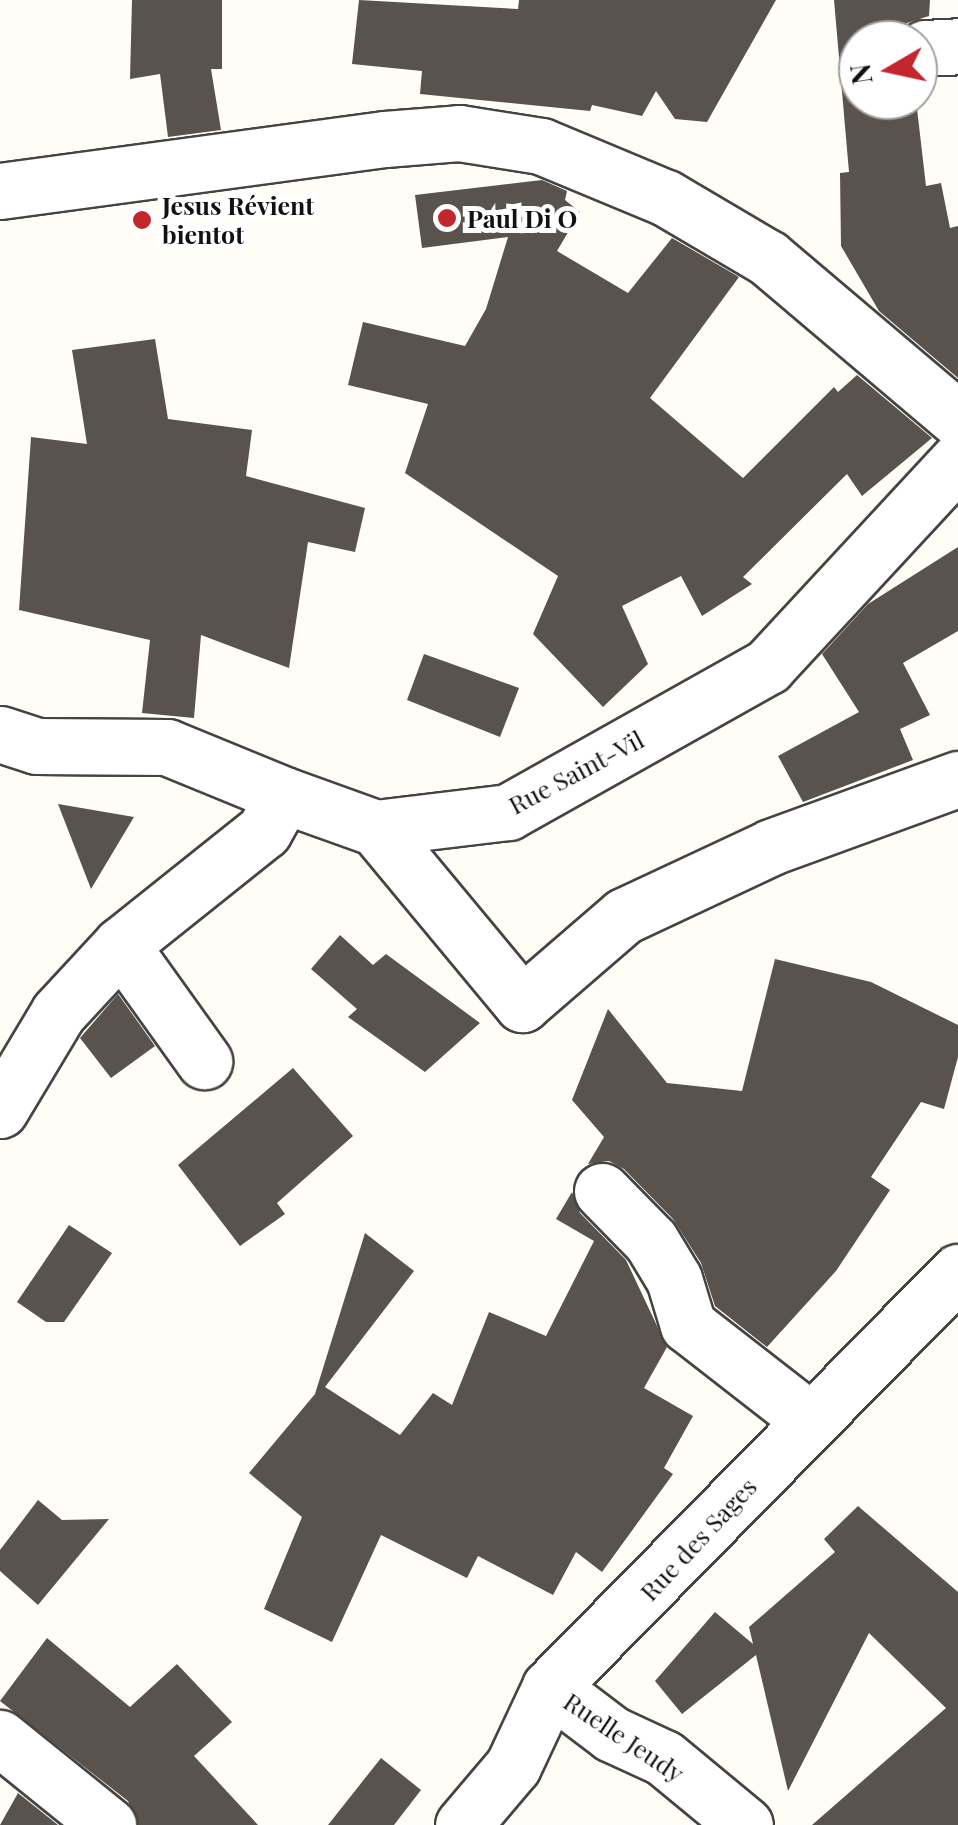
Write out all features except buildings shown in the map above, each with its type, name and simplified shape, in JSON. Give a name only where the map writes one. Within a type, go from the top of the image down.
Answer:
[{"type":"street","points":[[0,191],[385,139],[458,133],[541,146],[666,198],[768,258],[958,419]]},
{"type":"street","name":"Rue Saint-Vil","points":[[0,734],[36,746],[168,747],[376,828],[508,812],[768,666],[958,461]]},
{"type":"street","points":[[376,828],[522,1004],[624,916],[771,847],[958,779]]},
{"type":"street","points":[[0,1110],[58,1013],[121,945],[264,831],[284,795]]},
{"type":"street","points":[[121,945],[204,1061]]},
{"type":"street","points":[[602,1191],[651,1241],[674,1279],[688,1326],[810,1420]]},
{"type":"street","name":"Rue des Sages","points":[[462,1825],[512,1766],[550,1686],[655,1586],[810,1420],[958,1272]]},
{"type":"street","name":"Ruelle Jeudy","points":[[550,1686],[612,1734],[664,1758],[745,1825]]},
{"type":"street","points":[[0,1738],[108,1825]]},
{"type":"place","name":"Paul Di O","points":[[447,218]]},
{"type":"place","name":"Jesus Révient bientot","points":[[142,220]]}]
